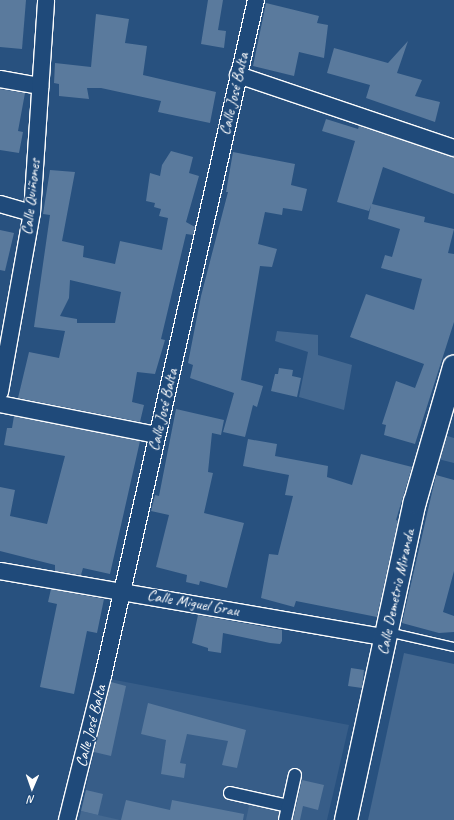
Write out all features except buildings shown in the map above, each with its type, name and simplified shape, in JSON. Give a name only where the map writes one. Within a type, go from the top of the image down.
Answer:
[{"type":"main road","name":"Calle Demetrio Miranda","points":[[346,820],[415,502],[454,367]]},
{"type":"street","name":"Calle Quiñones","points":[[0,392],[32,213],[46,0]]},
{"type":"street","name":"Calle José Balta","points":[[67,820],[122,591],[256,0]]},
{"type":"street","points":[[238,75],[454,148]]},
{"type":"street","points":[[0,79],[40,86]]},
{"type":"street","points":[[0,204],[32,213]]},
{"type":"street","points":[[0,404],[157,435]]},
{"type":"street","name":"Calle Miguel Grau","points":[[0,571],[386,635]]},
{"type":"street","points":[[285,820],[295,775]]},
{"type":"street","points":[[230,793],[288,806]]},
{"type":"lane","points":[[386,635],[454,647]]},
{"type":"shaded area","points":[[277,331],[318,335],[318,355],[352,365],[344,410],[299,397],[308,352],[275,341]]},
{"type":"shaded area","points":[[444,435],[454,438],[454,463],[438,459]]},
{"type":"shaded area","points":[[404,653],[454,664],[454,820],[368,820]]},
{"type":"shaded area","points":[[110,679],[349,725],[327,820],[117,820],[81,811]]},
{"type":"shaded area","points":[[250,801],[286,808],[283,820],[246,820]]},
{"type":"shaded area","points":[[81,811],[120,820],[79,820]]}]
